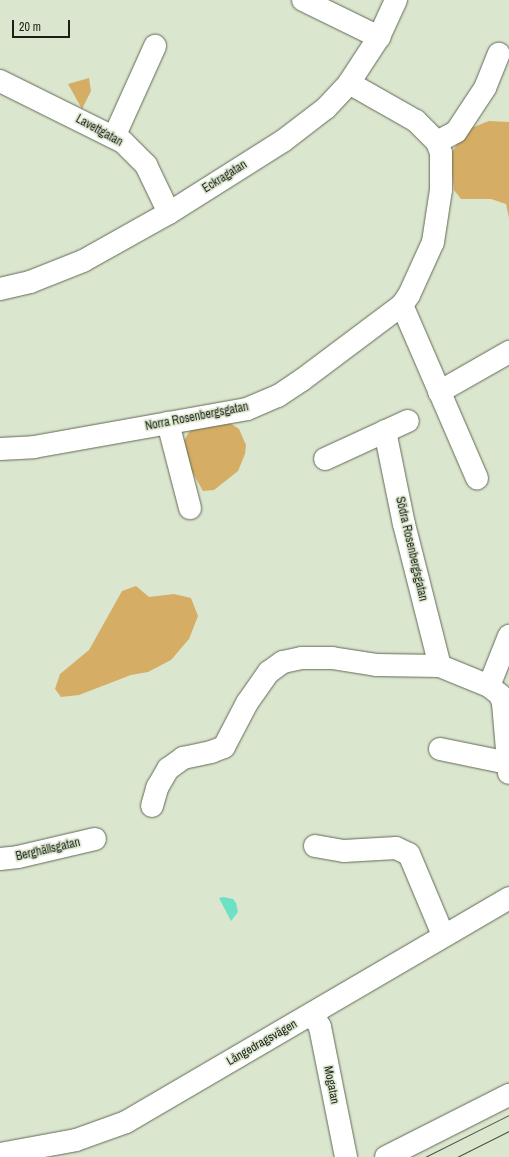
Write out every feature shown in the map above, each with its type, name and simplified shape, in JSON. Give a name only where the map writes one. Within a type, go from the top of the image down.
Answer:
[{"type":"street","points":[[303,0],[379,37]]},
{"type":"street","name":"Eckragatan","points":[[0,289],[30,282],[76,264],[168,213],[283,141],[326,108],[349,83],[379,37],[396,0]]},
{"type":"street","points":[[114,137],[155,46]]},
{"type":"street","points":[[349,83],[416,121],[437,142],[456,132],[485,88],[500,54]]},
{"type":"street","name":"Lavettgatan","points":[[0,81],[114,137],[137,154],[146,165],[168,213]]},
{"type":"street","name":"Norra Rosenbergsgatan","points":[[0,449],[34,447],[247,409],[278,396],[302,380],[402,305],[428,254],[436,229],[442,170],[437,142]]},
{"type":"street","points":[[402,305],[477,478]]},
{"type":"street","points":[[442,398],[509,352]]},
{"type":"street","points":[[325,459],[408,421]]},
{"type":"street","points":[[168,423],[190,508]]},
{"type":"street","name":"Södra Rosenbergsgatan","points":[[385,431],[404,524],[440,666]]},
{"type":"street","points":[[489,686],[509,636]]},
{"type":"street","points":[[152,806],[162,776],[175,762],[183,758],[218,750],[229,741],[247,703],[259,684],[276,666],[283,662],[318,658],[377,665],[440,666],[489,686],[500,695],[503,703],[509,768],[440,749]]},
{"type":"street","name":"Berghällsgatan","points":[[0,859],[18,857],[95,839]]},
{"type":"street","points":[[315,846],[344,851],[396,848],[409,854],[444,935]]},
{"type":"street","name":"Långedragsvägen","points":[[0,1155],[76,1140],[126,1122],[509,898]]},
{"type":"street","name":"Mogatan","points":[[313,1014],[320,1027],[346,1157]]},
{"type":"street","points":[[386,1157],[509,1095]]},
{"type":"shaded area","points":[[89,78],[91,91],[82,109],[68,84]]},
{"type":"shaded area","points":[[489,121],[509,122],[509,218],[506,204],[491,199],[461,199],[454,190],[450,155],[463,135],[471,128]]},
{"type":"shaded area","points":[[220,423],[230,423],[239,429],[246,445],[245,454],[238,471],[214,490],[203,491],[189,466],[184,441],[189,432],[197,427]]},
{"type":"shaded area","points":[[136,586],[149,597],[174,594],[191,598],[198,616],[189,639],[171,660],[148,672],[131,675],[79,695],[61,697],[55,689],[60,674],[89,650],[122,591]]},
{"type":"water","points":[[223,897],[233,899],[236,903],[238,912],[231,921],[219,898]]},
{"type":"tram line","points":[[425,1157],[509,1115]]},
{"type":"tram line","points":[[457,1157],[509,1131]]}]
